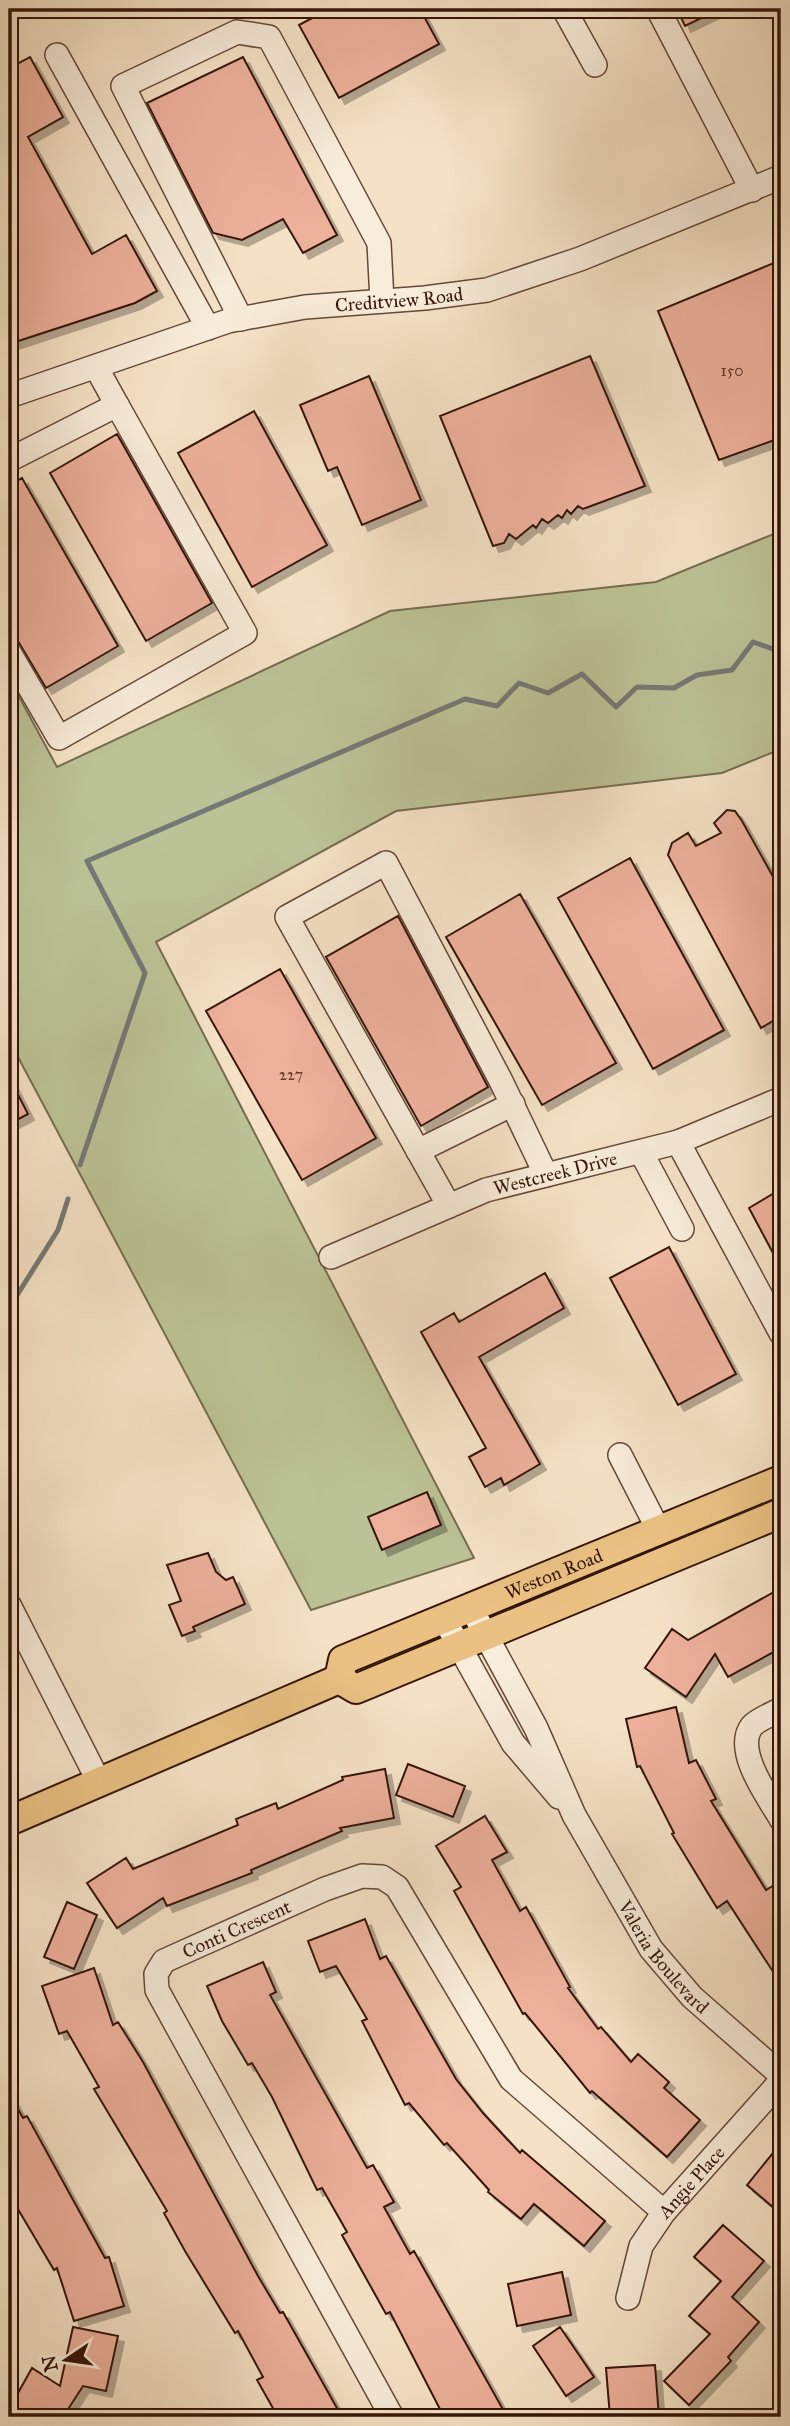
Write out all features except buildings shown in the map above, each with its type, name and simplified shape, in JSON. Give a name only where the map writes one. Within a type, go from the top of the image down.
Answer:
[{"type":"main road","name":"Weston Road","points":[[781,1479],[343,1660],[339,1679],[356,1689],[781,1513]]},
{"type":"main road","points":[[9,1821],[339,1679]]},
{"type":"street","points":[[564,9],[595,65]]},
{"type":"street","points":[[658,9],[752,190]]},
{"type":"street","points":[[241,319],[123,86],[237,32],[269,37],[379,243],[382,301]]},
{"type":"street","points":[[57,55],[208,328]]},
{"type":"street","name":"Creditview Road","points":[[9,396],[241,319],[305,307],[487,290],[580,259],[781,177]]},
{"type":"street","points":[[9,652],[59,738],[245,632],[96,367]]},
{"type":"street","points":[[9,460],[117,405]]},
{"type":"street","points":[[449,1206],[288,917],[386,863],[513,1104],[547,1175]]},
{"type":"street","name":"Westcreek Drive","points":[[331,1257],[486,1190],[678,1142],[781,1099]]},
{"type":"street","points":[[418,1151],[513,1104]]},
{"type":"street","points":[[678,1142],[781,1333]]},
{"type":"street","points":[[640,1152],[682,1230]]},
{"type":"street","points":[[620,1455],[658,1529]]},
{"type":"street","points":[[9,1605],[100,1782]]},
{"type":"street","name":"Valeria Boulevard","points":[[470,1606],[536,1728],[574,1815],[641,1934],[664,1966],[692,1997],[781,2075]]},
{"type":"street","name":"Valeria Boulevard","points":[[443,1617],[513,1743],[574,1815]]},
{"type":"street","points":[[781,1709],[752,1725],[747,1737],[748,1756],[754,1773],[781,1819]]},
{"type":"street","name":"Conti Crescent","points":[[392,2417],[157,1990],[156,1974],[164,1961],[325,1889],[362,1875],[382,1877],[397,1887],[511,2079],[664,2212]]},
{"type":"street","name":"Angie Place","points":[[628,2298],[641,2246],[664,2212],[781,2081]]},
{"type":"green space","points":[[781,531],[781,749],[722,773],[396,811],[156,942],[474,1558],[311,1610],[9,1040],[9,678],[57,767],[390,611],[656,582]]},
{"type":"waterway","points":[[80,1165],[145,973],[87,861],[465,699],[497,706],[519,683],[548,693],[582,674],[616,707],[637,687],[674,688],[697,675],[732,670],[753,642],[781,652]]},
{"type":"waterway","points":[[9,1308],[58,1230],[68,1199]]}]
